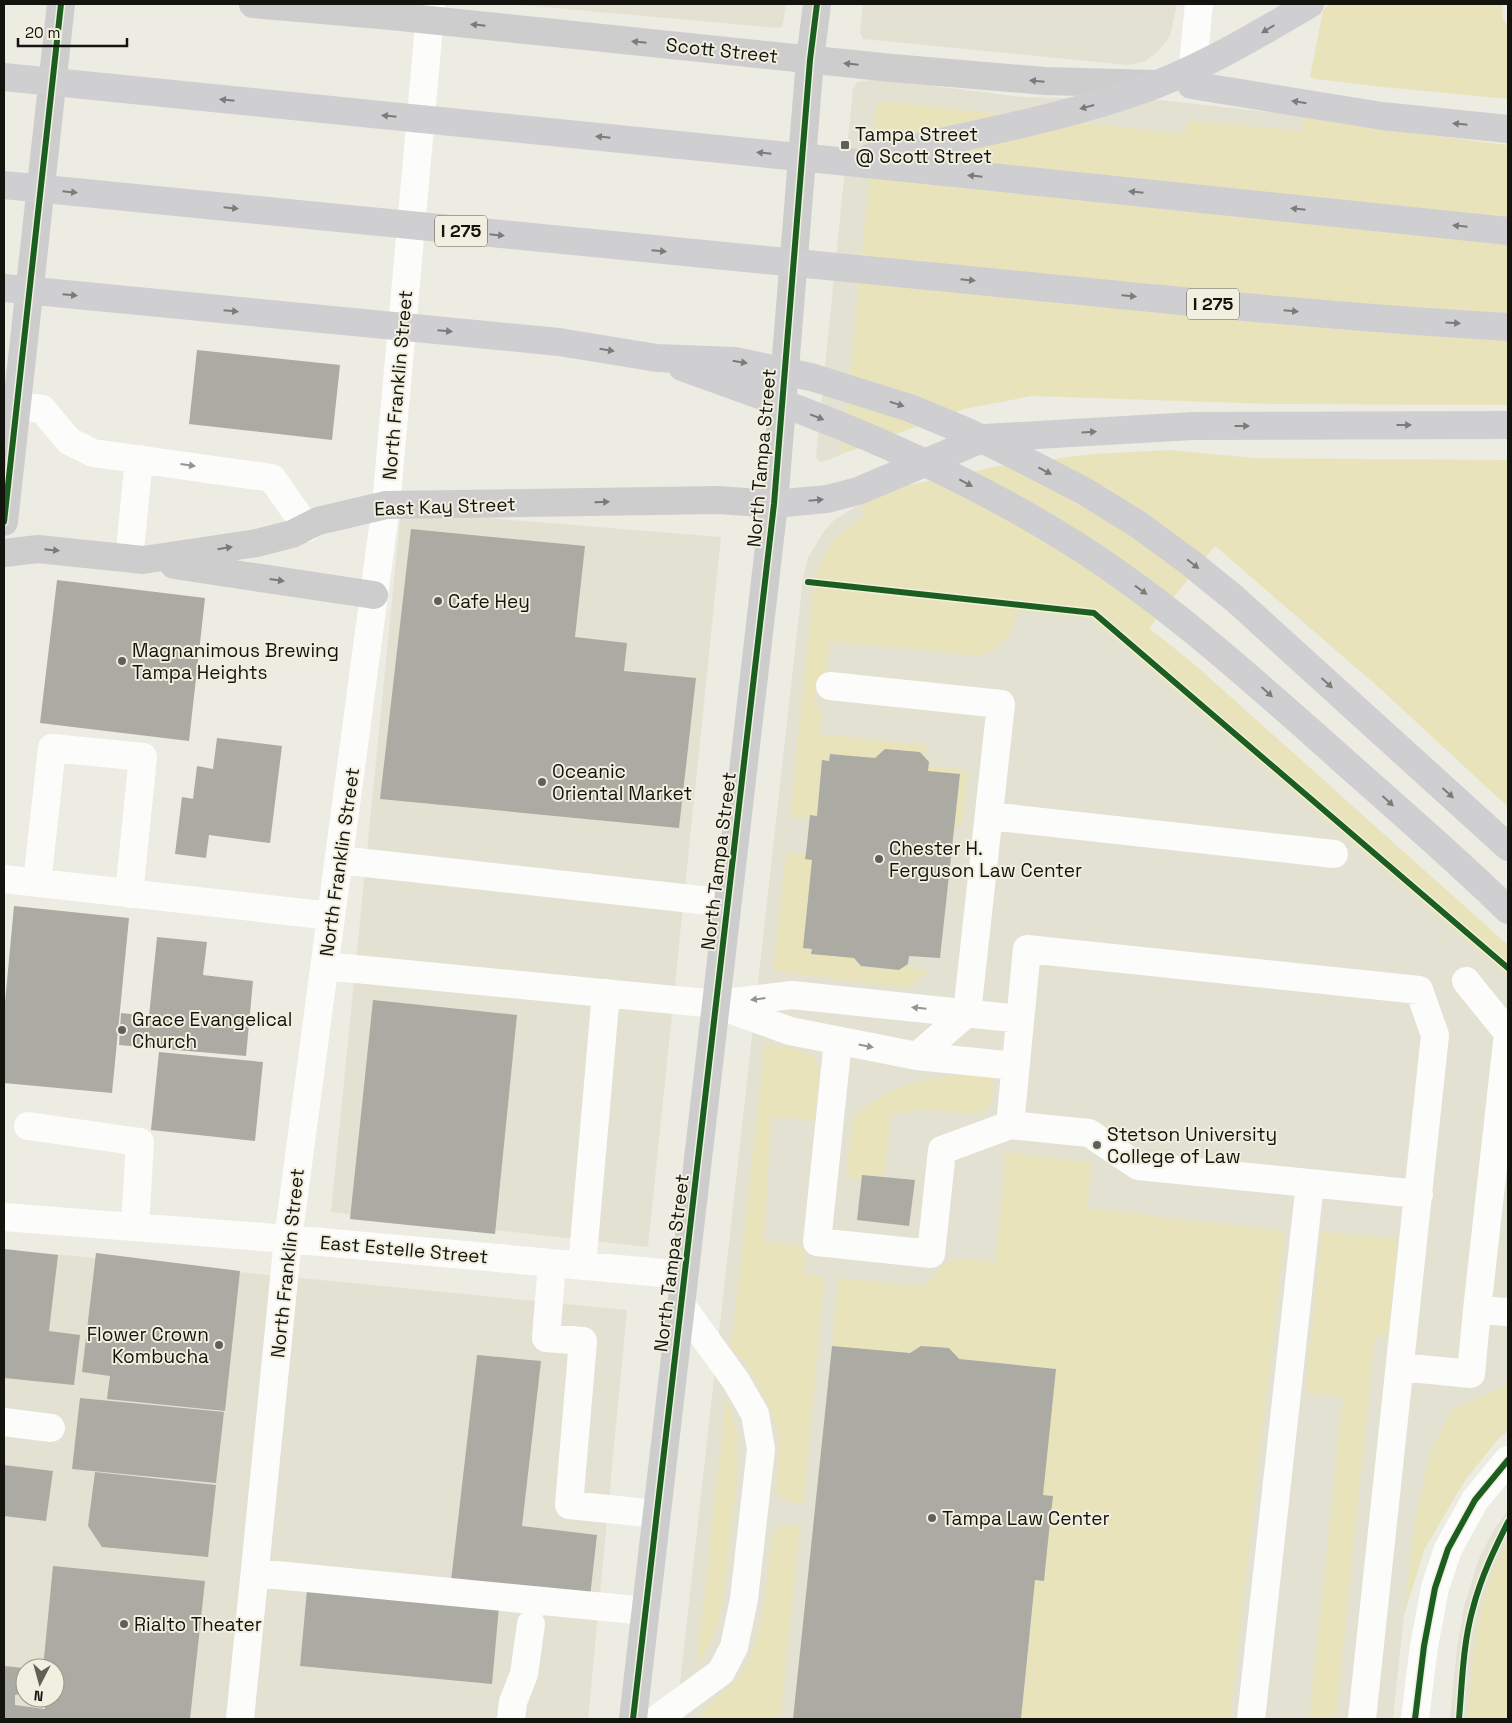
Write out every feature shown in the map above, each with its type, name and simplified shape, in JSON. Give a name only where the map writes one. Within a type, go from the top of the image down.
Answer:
[{"type":"highway","points":[[848,162],[1049,117],[1130,94],[1173,77],[1245,42],[1310,4]]},
{"type":"highway","points":[[4,77],[1508,231]]},
{"type":"highway","points":[[1191,85],[1382,116],[1508,130]]},
{"type":"highway","name":"I 275","points":[[4,185],[599,245],[1260,308],[1508,327]]},
{"type":"highway","points":[[4,288],[559,342],[657,358],[735,361],[773,368],[828,382],[910,408],[970,433],[1028,462],[1084,491],[1139,525],[1236,599],[1508,847]]},
{"type":"highway","points":[[657,358],[830,422],[946,472],[1052,531],[1101,561],[1175,616],[1248,675],[1508,910]]},
{"type":"highway","points":[[774,504],[827,499],[858,491],[984,438],[1193,426],[1508,425]]},
{"type":"main road","points":[[4,522],[61,4]]},
{"type":"main road","name":"Scott Street","points":[[253,4],[430,12],[810,60],[1045,82],[1191,85]]},
{"type":"main road","name":"North Tampa Street","points":[[633,1719],[774,504],[816,4]]},
{"type":"main road","name":"East Kay Street","points":[[4,553],[38,549],[136,560],[257,543],[292,534],[318,521],[386,505],[718,500],[774,504]]},
{"type":"main road","points":[[136,560],[374,595]]},
{"type":"street","points":[[1191,85],[1199,4]]},
{"type":"street","name":"North Franklin Street","points":[[240,1719],[288,1238],[386,505],[430,12]]},
{"type":"street","points":[[16,406],[42,409],[68,441],[92,454],[272,478],[307,528]]},
{"type":"street","points":[[136,560],[139,459]]},
{"type":"street","points":[[830,686],[1001,704],[967,1013],[917,1056]]},
{"type":"street","points":[[37,883],[52,748],[143,757],[129,894]]},
{"type":"street","points":[[989,816],[1334,854]]},
{"type":"street","points":[[339,860],[728,903]]},
{"type":"street","points":[[4,879],[332,916]]},
{"type":"street","points":[[1010,1125],[1027,949],[1419,990],[1435,1035],[1362,1719]]},
{"type":"street","points":[[325,966],[716,1004],[792,995],[1020,1019]]},
{"type":"street","points":[[1400,1367],[1471,1374],[1508,1033],[1466,981]]},
{"type":"street","points":[[582,1266],[606,994]]},
{"type":"street","points":[[716,1004],[790,1031],[838,1041],[917,1056],[1016,1066]]},
{"type":"street","points":[[838,1041],[818,1242],[931,1254],[942,1150],[1010,1125],[1088,1133],[1138,1166],[1418,1194]]},
{"type":"street","points":[[28,1126],[140,1142],[135,1227]]},
{"type":"street","points":[[1251,1719],[1310,1183]]},
{"type":"street","name":"East Estelle Street","points":[[4,1218],[288,1238],[684,1275]]},
{"type":"street","points":[[552,1263],[546,1338],[583,1341],[569,1505],[657,1514]]},
{"type":"street","points":[[657,1719],[721,1672],[734,1647],[744,1599],[761,1449],[755,1414],[736,1381],[681,1305]]},
{"type":"street","points":[[1477,1310],[1508,1312]]},
{"type":"street","points":[[4,1422],[51,1428]]},
{"type":"street","points":[[1415,1719],[1424,1646],[1433,1598],[1448,1549],[1474,1500],[1508,1460]]},
{"type":"street","points":[[255,1573],[646,1611]]},
{"type":"street","points":[[511,1719],[513,1702],[524,1674],[531,1624]]},
{"type":"shaded area","points":[[511,4],[786,4],[782,27],[777,28]]},
{"type":"shaded area","points":[[863,4],[1177,4],[1170,36],[1158,51],[1146,61],[1128,65],[863,39],[860,33]]},
{"type":"shaded area","points":[[1330,4],[1502,4],[1503,19],[1508,26],[1508,99],[1382,87],[1310,77],[1323,10]]},
{"type":"shaded area","points":[[878,79],[1022,97],[1161,100],[1303,116],[1302,131],[1187,120],[1185,134],[877,101],[842,454],[822,462],[818,461],[816,457],[853,89],[857,82]]},
{"type":"shaded area","points":[[877,101],[1185,134],[1187,120],[1302,131],[1303,116],[1365,127],[1508,145],[1508,405],[1272,404],[1032,396],[964,409],[842,454]]},
{"type":"shaded area","points":[[1170,450],[1254,458],[1508,460],[1508,807],[1375,684],[1215,546],[1149,628],[1194,664],[1508,945],[1508,977],[1090,618],[1017,611],[1012,627],[1005,639],[995,649],[981,656],[830,641],[826,674],[823,679],[817,680],[814,704],[822,707],[819,734],[927,745],[925,758],[920,752],[885,749],[875,758],[830,754],[829,761],[822,761],[817,816],[810,815],[809,819],[790,817],[813,590],[819,564],[837,536],[866,515],[860,504],[909,485],[999,466],[1092,454]]},
{"type":"shaded area","name":"Stetson University College of Law","points":[[860,504],[866,515],[837,536],[1017,610],[1090,618],[1508,977],[1508,1431],[1499,1438],[1465,1480],[1424,1550],[1404,1615],[1393,1719],[676,1719],[803,579],[808,558],[822,534],[834,520]]},
{"type":"shaded area","points":[[401,511],[721,537],[648,1247],[331,1212]]},
{"type":"shaded area","points":[[928,766],[968,770],[962,827],[954,827],[928,771]]},
{"type":"shaded area","points":[[786,853],[806,853],[805,859],[812,860],[803,948],[812,949],[811,954],[854,958],[861,966],[899,970],[908,964],[911,968],[930,970],[909,988],[773,971]]},
{"type":"shaded area","points":[[765,1044],[797,1049],[814,1057],[820,1073],[814,1121],[771,1116],[764,1242],[802,1246],[806,1255],[804,1275],[825,1277],[803,1504],[791,1503],[780,1497],[776,1491],[779,1450],[778,1429],[764,1397],[745,1362],[731,1347]]},
{"type":"shaded area","points":[[986,1072],[994,1077],[992,1098],[987,1111],[971,1114],[921,1109],[891,1115],[884,1177],[862,1175],[861,1180],[851,1180],[846,1176],[853,1116],[861,1110],[875,1100],[900,1087],[943,1076]]},
{"type":"shaded area","points":[[1006,1152],[1092,1162],[1087,1208],[1285,1231],[1230,1719],[1021,1719],[1035,1580],[1044,1580],[1052,1496],[1043,1495],[1056,1369],[959,1359],[949,1348],[921,1346],[910,1353],[832,1346],[838,1278],[921,1286],[932,1280],[941,1267],[952,1260],[966,1259],[995,1263]]},
{"type":"shaded area","points":[[1322,1232],[1398,1239],[1388,1337],[1375,1336],[1336,1719],[1309,1719],[1343,1397],[1305,1393]]},
{"type":"shaded area","points":[[4,1249],[627,1310],[588,1719],[4,1719]]},
{"type":"shaded area","points":[[1508,1385],[1508,1431],[1499,1438],[1465,1480],[1424,1550],[1404,1615],[1413,1533],[1429,1455],[1451,1410]]},
{"type":"shaded area","points":[[726,1399],[737,1432],[737,1478],[723,1602],[714,1637],[696,1669]]},
{"type":"shaded area","points":[[1508,1510],[1508,1719],[1450,1719],[1457,1649],[1464,1607],[1478,1561],[1493,1531]]},
{"type":"shaded area","points":[[781,1526],[800,1526],[780,1719],[697,1719],[712,1701],[738,1679],[754,1649],[765,1597],[772,1533]]},
{"type":"shaded area","points":[[1508,1541],[1508,1719],[1467,1719],[1477,1627],[1482,1605],[1497,1562]]},
{"type":"building","points":[[197,350],[340,365],[332,440],[189,424]]},
{"type":"building","points":[[411,529],[585,546],[575,637],[627,643],[624,671],[696,678],[679,828],[380,799]]},
{"type":"building","name":"Magnanimous Brewing Tampa Heights","points":[[57,580],[205,598],[189,741],[40,723]]},
{"type":"building","points":[[217,738],[282,746],[270,843],[209,835],[206,858],[175,854],[182,797],[193,799],[197,766],[213,769]]},
{"type":"building","name":"Chester H. Ferguson Law Center","points":[[885,749],[920,752],[929,762],[928,771],[960,774],[940,958],[909,956],[908,964],[899,970],[861,966],[854,958],[811,954],[812,949],[803,948],[812,860],[805,859],[810,815],[817,816],[822,760],[829,761],[830,754],[875,758]]},
{"type":"building","points":[[14,906],[129,918],[112,1093],[4,1083],[4,1013]]},
{"type":"building","points":[[157,937],[207,942],[203,975],[253,981],[246,1056],[119,1045],[121,1013],[149,1016]]},
{"type":"building","points":[[373,1000],[517,1015],[495,1234],[350,1219]]},
{"type":"building","points":[[159,1052],[263,1062],[255,1141],[151,1130]]},
{"type":"building","points":[[862,1175],[915,1180],[909,1226],[857,1220]]},
{"type":"building","points":[[4,1249],[58,1255],[49,1331],[80,1335],[74,1385],[4,1378]]},
{"type":"building","points":[[96,1253],[240,1271],[225,1411],[107,1399],[110,1376],[82,1372]]},
{"type":"building","name":"Tampa Law Center","points":[[832,1346],[910,1353],[921,1346],[949,1348],[959,1359],[1056,1369],[1043,1495],[1053,1496],[1044,1581],[1035,1580],[1021,1719],[793,1719]]},
{"type":"building","points":[[477,1355],[541,1361],[522,1526],[597,1535],[590,1597],[451,1581]]},
{"type":"building","points":[[80,1398],[224,1412],[216,1483],[72,1469]]},
{"type":"building","points":[[4,1465],[53,1471],[46,1521],[4,1516]]},
{"type":"building","points":[[95,1472],[216,1485],[208,1557],[102,1547],[88,1526]]},
{"type":"building","name":"Rialto Theater","points":[[53,1566],[205,1581],[190,1719],[4,1719],[4,1666],[15,1667],[15,1708],[65,1708],[65,1658],[44,1658]]},
{"type":"building","points":[[307,1590],[499,1607],[492,1684],[300,1666]]},
{"type":"cycle path","points":[[4,522],[61,4]]},
{"type":"cycle path","points":[[633,1719],[774,504],[810,60],[817,4]]},
{"type":"cycle path","points":[[808,582],[1094,613],[1508,968]]},
{"type":"cycle path","points":[[1415,1719],[1424,1646],[1435,1588],[1448,1549],[1475,1500],[1508,1460]]},
{"type":"cycle path","points":[[1459,1719],[1463,1663],[1470,1621],[1484,1575],[1508,1522]]},
{"type":"place","name":"Tampa Street @ Scott Street","points":[[845,145]]},
{"type":"place","name":"Cafe Hey","points":[[438,601]]},
{"type":"place","name":"Magnanimous Brewing Tampa Heights","points":[[122,661]]},
{"type":"place","name":"Oceanic Oriental Market","points":[[542,782]]},
{"type":"place","name":"Chester H. Ferguson Law Center","points":[[879,859]]},
{"type":"place","name":"Grace Evangelical Church","points":[[122,1030]]},
{"type":"place","name":"Stetson University College of Law","points":[[1097,1145]]},
{"type":"place","name":"Flower Crown Kombucha","points":[[219,1345]]},
{"type":"place","name":"Tampa Law Center","points":[[932,1518]]},
{"type":"place","name":"Rialto Theater","points":[[124,1624]]}]
